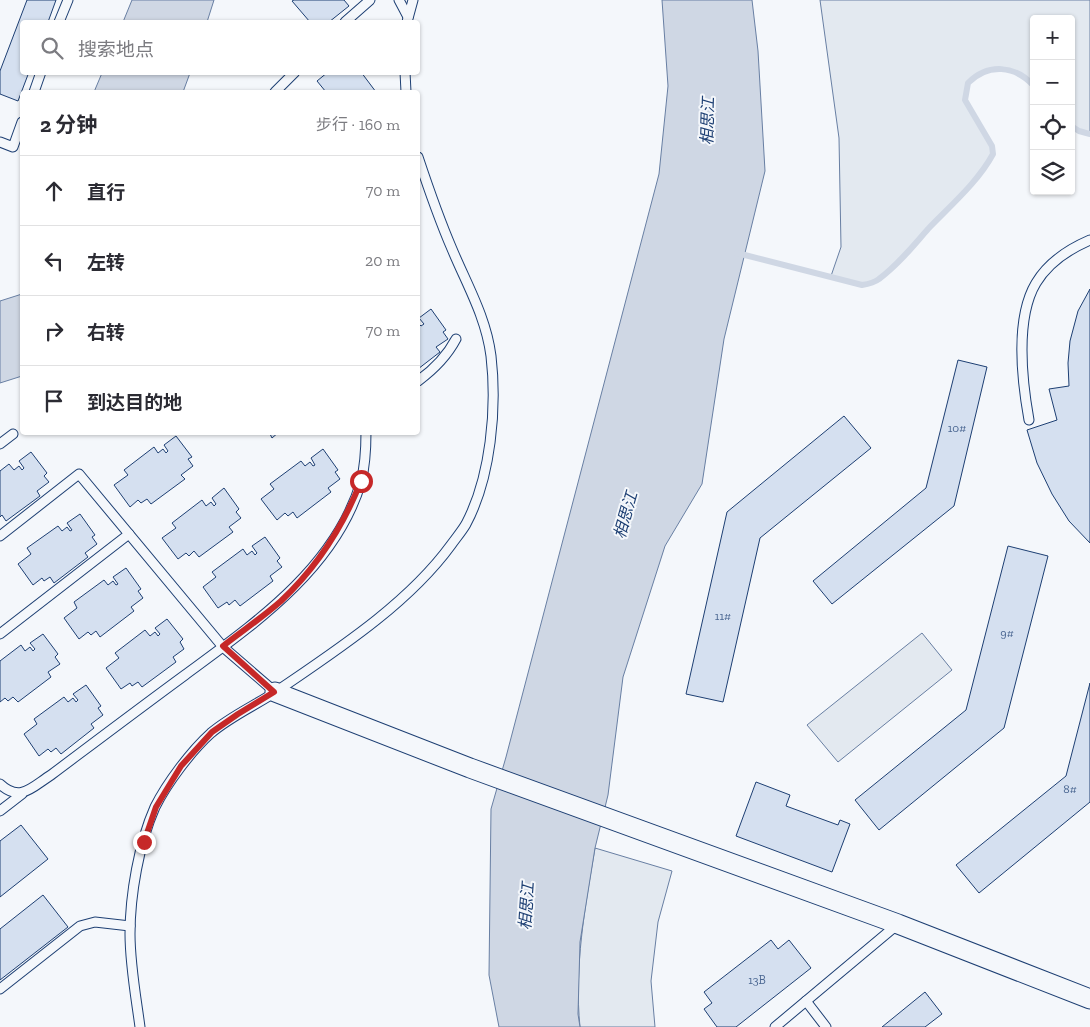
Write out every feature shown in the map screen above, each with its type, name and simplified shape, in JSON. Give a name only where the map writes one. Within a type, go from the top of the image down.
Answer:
[{"type":"street","points":[[274,692],[470,768],[898,924],[1090,999]]},
{"type":"lane","points":[[60,20],[68,0]]},
{"type":"lane","points":[[347,20],[370,0]]},
{"type":"lane","points":[[399,0],[407,20]]},
{"type":"lane","points":[[407,20],[413,0]]},
{"type":"lane","points":[[35,90],[40,75]]},
{"type":"lane","points":[[277,90],[291,75]]},
{"type":"lane","points":[[405,75],[406,90]]},
{"type":"lane","points":[[0,142],[13,148],[20,128]]},
{"type":"lane","points":[[140,1027],[130,936],[132,888],[144,842],[156,807],[181,766],[212,732],[274,692],[358,633],[416,587],[435,566],[466,525],[475,505],[489,456],[493,403],[491,357],[478,304],[451,248],[420,162]]},
{"type":"lane","points":[[1029,420],[1022,358],[1027,304],[1036,282],[1051,264],[1066,252],[1090,240]]},
{"type":"lane","points":[[420,379],[431,371],[451,349],[456,339]]},
{"type":"lane","points":[[0,444],[13,434]]},
{"type":"lane","points":[[0,811],[223,646],[279,602],[299,583],[336,535],[351,506],[361,481],[366,452],[366,435]]},
{"type":"lane","points":[[0,536],[79,474],[223,646],[274,692]]},
{"type":"lane","points":[[0,634],[129,534]]},
{"type":"lane","points":[[0,784],[13,794],[22,794]]},
{"type":"lane","points":[[0,989],[80,926],[95,922],[130,926]]},
{"type":"lane","points":[[775,1027],[898,924]]},
{"type":"lane","points":[[806,1001],[826,1027]]},
{"type":"shaded area","points":[[820,0],[1090,0],[1090,134],[1075,128],[1075,15],[1030,15],[1030,82],[1018,74],[1001,69],[984,72],[968,83],[965,100],[993,150],[989,160],[978,176],[943,215],[880,279],[874,282],[862,284],[831,276],[841,247],[839,138]]},
{"type":"shaded area","points":[[922,633],[952,670],[838,762],[807,725]]},
{"type":"shaded area","points":[[595,848],[672,871],[658,922],[651,981],[655,1027],[580,1027],[579,960]]},
{"type":"water","points":[[132,0],[214,0],[208,20],[124,20]]},
{"type":"water","name":"相思江","points":[[662,0],[752,0],[758,51],[765,171],[724,339],[702,484],[665,546],[623,677],[608,795],[595,848],[580,942],[578,1014],[580,1027],[499,1027],[489,975],[491,809],[659,174],[668,86]]},
{"type":"water","points":[[101,75],[189,75],[184,90],[95,90]]},
{"type":"water","points":[[20,295],[20,377],[0,383],[0,301]]},
{"type":"building","points":[[27,0],[56,0],[49,20],[20,20],[20,75],[28,75],[22,90],[20,90],[18,101],[0,94],[0,71]]},
{"type":"building","points":[[344,0],[349,6],[332,20],[308,20],[292,1]]},
{"type":"building","points":[[324,75],[363,75],[374,90],[324,90],[317,81]]},
{"type":"building","points":[[1090,289],[1090,543],[1069,521],[1052,494],[1037,463],[1027,430],[1057,420],[1049,389],[1069,386],[1068,363],[1070,341],[1078,311]]},
{"type":"building","points":[[431,309],[446,330],[443,332],[448,339],[436,347],[440,352],[420,367],[420,325],[424,324],[420,317]]},
{"type":"building","points":[[958,360],[987,367],[954,506],[832,604],[813,581],[926,488]]},
{"type":"building","points":[[844,416],[871,448],[760,538],[723,702],[686,694],[727,512]]},
{"type":"building","points":[[176,436],[192,457],[188,459],[193,466],[181,475],[185,479],[151,504],[147,499],[141,503],[138,500],[130,507],[114,485],[128,475],[124,470],[154,447],[158,453],[163,449],[166,453],[168,451],[164,445]]},
{"type":"building","points":[[323,449],[338,470],[335,472],[340,479],[328,488],[331,492],[297,518],[293,512],[288,516],[285,513],[277,520],[261,499],[274,489],[270,484],[301,461],[305,466],[310,462],[313,466],[315,465],[311,458]]},
{"type":"building","points":[[31,452],[47,473],[44,476],[49,482],[37,491],[40,496],[6,521],[2,515],[0,517],[0,471],[9,464],[14,470],[19,466],[22,470],[24,468],[19,461]]},
{"type":"building","points":[[224,488],[239,509],[236,512],[241,518],[229,527],[233,532],[199,557],[194,551],[189,556],[186,553],[178,559],[162,538],[176,528],[172,523],[202,500],[206,506],[211,502],[214,506],[216,504],[212,498]]},
{"type":"building","points":[[80,514],[95,535],[92,537],[97,544],[85,553],[88,557],[54,583],[50,577],[44,581],[42,578],[33,585],[18,564],[31,554],[27,548],[58,526],[62,531],[67,527],[70,531],[72,530],[67,523]]},
{"type":"building","points":[[265,537],[280,558],[277,561],[282,567],[270,576],[273,581],[240,606],[235,600],[229,605],[227,602],[218,608],[203,587],[216,577],[212,572],[243,549],[247,555],[252,551],[255,555],[257,553],[252,546]]},
{"type":"building","points":[[1008,546],[1048,556],[1004,728],[879,830],[855,800],[966,710]]},
{"type":"building","points":[[126,568],[141,589],[138,591],[143,598],[131,607],[134,611],[100,637],[96,631],[91,635],[88,632],[79,639],[64,618],[77,608],[74,602],[104,580],[108,585],[113,581],[116,585],[118,584],[113,577]]},
{"type":"building","points":[[167,619],[183,639],[180,642],[184,649],[173,657],[176,662],[142,687],[138,682],[132,686],[130,683],[121,689],[106,668],[119,658],[115,653],[145,630],[150,636],[155,632],[158,636],[160,634],[155,628]]},
{"type":"building","points":[[43,634],[58,654],[55,657],[60,664],[48,672],[51,677],[18,702],[13,697],[8,701],[5,698],[0,702],[0,661],[21,645],[25,651],[30,647],[33,651],[35,649],[30,643]]},
{"type":"building","points":[[1090,683],[1090,802],[979,893],[956,865],[1066,776]]},
{"type":"building","points":[[86,685],[101,706],[98,708],[103,715],[91,724],[94,728],[61,754],[56,748],[51,752],[48,749],[39,756],[24,734],[37,724],[34,719],[64,697],[68,702],[73,698],[76,702],[78,700],[73,694]]},
{"type":"building","points":[[756,782],[790,795],[786,806],[838,825],[840,820],[850,824],[832,872],[736,836]]},
{"type":"building","points":[[21,825],[48,859],[0,897],[0,841]]},
{"type":"building","points":[[43,895],[68,927],[0,980],[0,929]]},
{"type":"building","points":[[771,940],[778,949],[789,940],[811,968],[736,1027],[717,1027],[704,1009],[712,1003],[704,992]]},
{"type":"building","points":[[925,992],[942,1014],[925,1027],[882,1027]]},
{"type":"waterway","points":[[737,253],[862,285],[875,281],[899,262],[980,174],[993,154],[992,146],[965,100],[968,83],[984,72],[1001,69],[1018,74],[1030,82]]},
{"type":"waterway","points":[[1075,128],[1090,134]]},
{"type":"route","points":[[144,842],[156,807],[181,766],[200,744],[212,732],[274,692],[223,646],[279,602],[316,563],[336,535],[361,481]]}]
